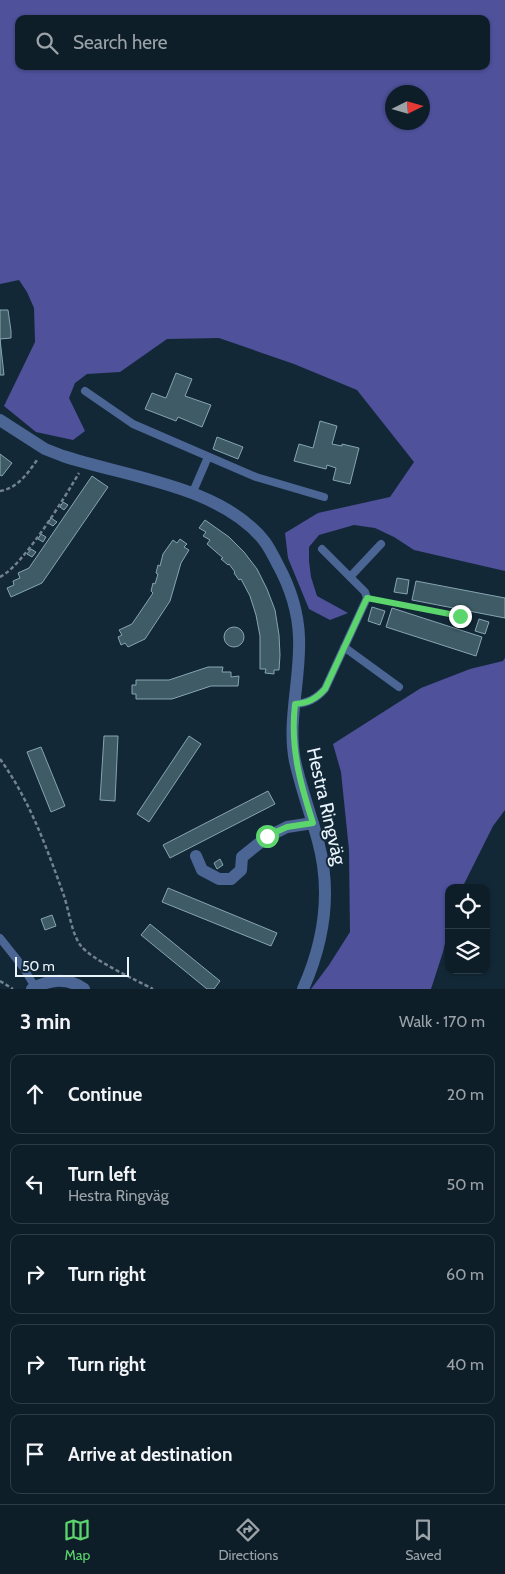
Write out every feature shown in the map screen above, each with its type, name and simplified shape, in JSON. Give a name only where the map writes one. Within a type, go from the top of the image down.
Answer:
[{"type":"street","name":"Hestra Ringväg","points":[[0,420],[45,449],[85,463],[192,494],[226,508],[242,519],[266,542],[281,569],[289,585],[299,623],[300,648],[293,726],[295,759],[319,843],[324,873],[325,899],[321,937],[314,964],[303,989]]},
{"type":"street","points":[[196,856],[202,870],[219,879],[231,878],[240,870],[242,856],[267,836],[287,827],[313,823]]},
{"type":"street","points":[[34,988],[48,982],[61,980],[71,981],[84,989]]},
{"type":"lane","points":[[85,391],[133,424],[256,477],[324,497]]},
{"type":"lane","points":[[192,494],[208,457]]},
{"type":"lane","points":[[350,576],[381,544]]},
{"type":"lane","points":[[295,704],[305,703],[318,698],[325,689],[367,598],[365,592],[322,549]]},
{"type":"lane","points":[[344,647],[399,687]]},
{"type":"lane","points":[[0,938],[19,962],[34,988]]},
{"type":"path","points":[[0,491],[8,490],[17,485],[45,449]]},
{"type":"path","points":[[0,577],[17,564],[60,504],[85,463]]},
{"type":"path","points":[[367,598],[460,616]]},
{"type":"path","points":[[0,759],[25,800],[43,838],[69,911],[74,933],[82,948],[102,962],[153,989]]},
{"type":"path","points":[[0,981],[13,989]]},
{"type":"shaded area","points":[[0,0],[505,0],[505,571],[414,550],[375,528],[354,525],[319,535],[309,547],[311,577],[317,596],[348,613],[330,620],[309,609],[288,558],[285,533],[318,513],[390,497],[414,462],[357,390],[294,364],[219,338],[167,339],[120,372],[87,374],[75,383],[69,398],[85,431],[73,440],[36,432],[4,406],[35,342],[34,308],[19,280],[0,284]]},
{"type":"shaded area","points":[[505,658],[505,810],[493,826],[464,884],[445,884],[445,943],[431,989],[311,989],[350,932],[349,850],[341,772],[333,744],[421,688],[470,669],[503,661]]},
{"type":"building","points":[[0,310],[8,310],[11,338],[0,339]]},
{"type":"building","points":[[0,339],[4,375],[0,375]]},
{"type":"building","points":[[176,373],[192,379],[185,396],[211,405],[202,427],[178,417],[176,421],[145,409],[152,393],[166,398]]},
{"type":"building","points":[[320,421],[337,426],[332,444],[359,448],[350,484],[333,480],[336,468],[327,465],[326,469],[294,461],[299,444],[313,448]]},
{"type":"building","points":[[217,437],[243,447],[238,459],[213,449]]},
{"type":"building","points":[[0,454],[12,463],[2,476],[0,475]]},
{"type":"building","points":[[92,476],[108,487],[42,583],[11,597],[7,588],[14,585],[13,581],[20,578],[18,573],[29,568]]},
{"type":"building","points":[[63,502],[68,505],[64,510],[60,507]]},
{"type":"building","points":[[51,518],[57,522],[53,526],[48,523]]},
{"type":"building","points":[[205,520],[229,537],[244,552],[257,569],[267,589],[275,610],[279,635],[279,670],[274,670],[274,674],[265,673],[266,669],[260,669],[260,636],[250,596],[241,579],[239,580],[229,564],[221,559],[223,558],[207,544],[210,540],[203,536],[206,532],[199,528]]},
{"type":"building","points":[[41,534],[46,537],[43,542],[38,539]]},
{"type":"building","points":[[180,539],[187,544],[184,547],[189,550],[181,563],[170,601],[145,639],[128,647],[125,643],[121,645],[118,637],[122,635],[119,630],[132,624],[153,593],[151,591],[153,583],[155,584],[158,565],[160,566],[163,554],[173,540],[177,543]]},
{"type":"building","points":[[31,549],[36,552],[32,557],[27,554]]},
{"type":"building","points":[[397,578],[409,580],[407,594],[394,592]]},
{"type":"building","points":[[416,581],[505,598],[505,618],[412,600]]},
{"type":"building","points":[[372,607],[385,611],[380,625],[368,621]]},
{"type":"building","points":[[392,608],[482,637],[476,656],[386,627]]},
{"type":"building","points":[[479,619],[489,622],[485,634],[475,631]]},
{"type":"building","points":[[234,627],[241,630],[244,637],[241,644],[234,647],[227,644],[224,637],[227,630]]},
{"type":"building","points":[[208,667],[223,667],[222,672],[231,672],[231,677],[239,676],[238,686],[211,686],[172,699],[136,699],[136,694],[132,694],[132,685],[136,685],[136,680],[169,680]]},
{"type":"building","points":[[104,736],[118,736],[115,801],[100,800]]},
{"type":"building","points":[[189,736],[201,744],[149,822],[137,814]]},
{"type":"building","points":[[41,747],[65,806],[51,812],[27,752]]},
{"type":"building","points":[[268,791],[275,804],[170,858],[163,845]]},
{"type":"building","points":[[220,859],[223,865],[217,869],[214,863]]},
{"type":"building","points":[[168,888],[277,933],[271,946],[162,902]]},
{"type":"building","points":[[52,915],[56,926],[45,930],[41,919]]},
{"type":"building","points":[[150,924],[220,981],[214,989],[207,989],[141,935]]},
{"type":"route","points":[[267,836],[287,827],[313,823],[295,759],[293,726],[295,704],[305,703],[318,698],[325,689],[367,598],[460,616]]}]
